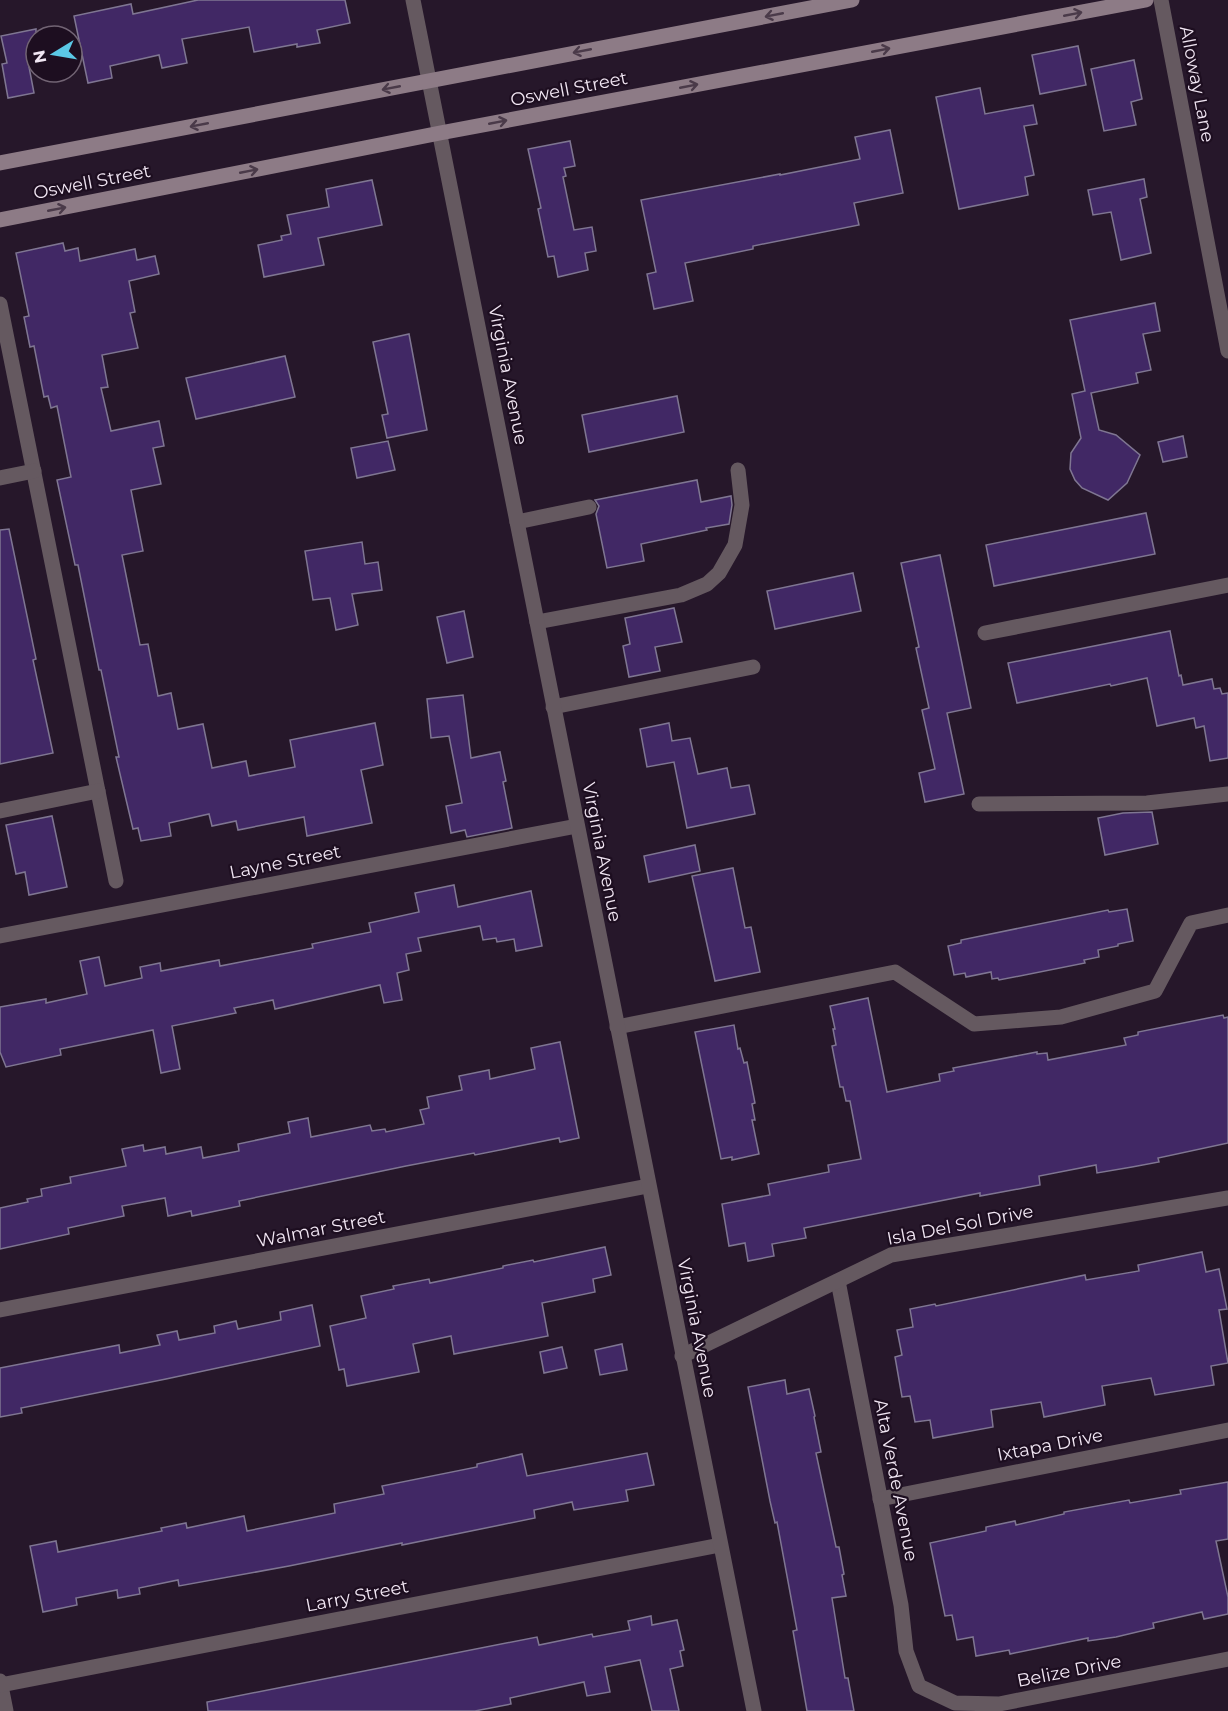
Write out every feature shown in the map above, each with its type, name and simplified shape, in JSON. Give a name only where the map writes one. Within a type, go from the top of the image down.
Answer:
[{"type":"main road","name":"Oswell Street","points":[[0,163],[852,0]]},
{"type":"main road","name":"Oswell Street","points":[[0,220],[440,133],[1146,0]]},
{"type":"street","name":"Virginia Avenue","points":[[413,0],[754,1711]]},
{"type":"street","name":"Alloway Lane","points":[[1161,0],[1226,326],[1228,351]]},
{"type":"street","points":[[0,304],[116,881]]},
{"type":"street","points":[[537,622],[681,595],[707,584],[719,573],[735,545],[742,505],[738,470]]},
{"type":"street","points":[[0,478],[34,471]]},
{"type":"street","points":[[517,522],[589,507]]},
{"type":"street","points":[[985,633],[1228,585]]},
{"type":"street","points":[[553,707],[753,667]]},
{"type":"street","points":[[0,811],[98,791]]},
{"type":"street","points":[[979,804],[1147,803],[1228,794]]},
{"type":"street","name":"Layne Street","points":[[0,936],[577,826]]},
{"type":"street","points":[[617,1028],[895,972],[974,1024],[1062,1017],[1155,991],[1191,923],[1228,915]]},
{"type":"street","name":"Walmar Street","points":[[0,1310],[648,1186]]},
{"type":"street","name":"Isla Del Sol Drive","points":[[682,1356],[891,1255],[1228,1198]]},
{"type":"street","name":"Alta Verde Avenue","points":[[838,1281],[901,1605],[906,1651],[919,1686]]},
{"type":"street","name":"Ixtapa Drive","points":[[880,1499],[1228,1430]]},
{"type":"street","name":"Larry Street","points":[[0,1683],[720,1545]]},
{"type":"street","name":"Belize Drive","points":[[919,1686],[955,1703],[999,1704],[1228,1659]]},
{"type":"street","points":[[0,1683],[6,1711]]},
{"type":"building","points":[[198,0],[345,0],[350,23],[317,30],[320,43],[297,47],[297,44],[254,52],[249,27],[182,39],[187,63],[162,68],[159,55],[110,66],[112,78],[88,83],[84,64],[84,24],[76,24],[74,16],[131,4],[133,14]]},
{"type":"building","points":[[24,31],[24,84],[32,84],[34,93],[8,98],[2,64],[7,63],[1,36]]},
{"type":"building","points":[[1078,46],[1086,85],[1040,94],[1032,55]]},
{"type":"building","points":[[1134,60],[1142,99],[1131,102],[1136,125],[1104,131],[1091,69]]},
{"type":"building","points":[[980,88],[985,114],[1033,105],[1037,124],[1024,126],[1034,175],[1025,177],[1028,195],[959,209],[936,97]]},
{"type":"building","points":[[890,130],[903,193],[854,203],[859,225],[753,246],[753,249],[685,263],[693,301],[654,309],[647,274],[656,272],[641,200],[860,159],[855,137]]},
{"type":"building","points":[[570,141],[575,166],[564,168],[566,176],[563,177],[574,230],[592,227],[596,251],[585,253],[588,270],[558,277],[554,256],[548,257],[538,209],[541,208],[528,149]]},
{"type":"building","points":[[1144,179],[1147,197],[1140,199],[1151,253],[1121,260],[1111,212],[1093,215],[1088,190]]},
{"type":"building","points":[[372,180],[382,225],[318,238],[324,265],[264,277],[258,245],[282,240],[281,236],[291,234],[287,215],[329,207],[326,189]]},
{"type":"building","points":[[63,243],[65,251],[78,248],[80,261],[135,249],[137,260],[155,256],[159,274],[129,281],[135,312],[130,313],[138,348],[102,355],[108,387],[101,388],[111,431],[159,421],[164,446],[153,448],[161,484],[131,490],[143,551],[122,555],[140,645],[148,644],[158,696],[171,693],[178,729],[203,724],[212,768],[246,761],[249,776],[295,767],[290,740],[375,723],[383,765],[361,770],[372,823],[307,836],[304,817],[238,830],[236,821],[212,826],[209,814],[169,823],[171,836],[141,841],[138,828],[133,829],[116,757],[119,757],[101,670],[99,670],[78,565],[75,565],[57,480],[71,477],[57,406],[51,408],[48,396],[44,397],[34,346],[30,347],[24,317],[29,316],[16,253]]},
{"type":"building","points":[[1155,303],[1160,331],[1143,334],[1151,370],[1136,373],[1138,383],[1091,393],[1099,430],[1116,435],[1140,455],[1127,483],[1108,500],[1082,488],[1070,469],[1071,453],[1081,438],[1072,394],[1085,391],[1070,320]]},
{"type":"building","points":[[409,334],[427,430],[387,438],[382,415],[388,414],[373,342]]},
{"type":"building","points":[[285,356],[295,397],[196,419],[186,378]]},
{"type":"building","points":[[677,396],[684,432],[589,452],[582,415]]},
{"type":"building","points":[[1183,436],[1187,457],[1163,462],[1158,442]]},
{"type":"building","points":[[388,441],[395,470],[357,478],[351,448]]},
{"type":"building","points":[[697,480],[701,502],[731,496],[729,524],[641,544],[644,561],[607,568],[596,514],[599,506],[595,500]]},
{"type":"building","points":[[1146,513],[1155,554],[994,586],[986,545]]},
{"type":"building","points":[[9,529],[53,753],[0,764],[0,530]]},
{"type":"building","points":[[362,542],[365,564],[378,562],[382,590],[352,594],[358,625],[336,630],[330,598],[313,600],[305,551]]},
{"type":"building","points":[[940,555],[971,708],[947,713],[964,794],[925,802],[919,773],[935,769],[922,710],[929,708],[901,563]]},
{"type":"building","points":[[853,573],[861,611],[775,629],[767,591]]},
{"type":"building","points":[[674,608],[682,642],[655,647],[660,671],[629,677],[623,646],[630,644],[625,618]]},
{"type":"building","points":[[464,611],[473,657],[447,663],[437,617]]},
{"type":"building","points":[[1170,631],[1183,685],[1212,679],[1214,689],[1220,688],[1222,694],[1228,693],[1228,758],[1210,761],[1204,726],[1196,728],[1194,718],[1157,726],[1147,678],[1017,703],[1008,663]]},
{"type":"building","points":[[463,695],[471,758],[500,752],[512,828],[467,837],[465,830],[451,833],[446,806],[462,803],[449,736],[431,738],[427,699]]},
{"type":"building","points":[[669,723],[672,741],[690,738],[698,774],[727,768],[731,788],[749,785],[755,814],[687,828],[674,762],[647,767],[640,729]]},
{"type":"building","points":[[1152,812],[1158,844],[1105,855],[1098,818],[1123,813]]},
{"type":"building","points":[[52,816],[67,887],[29,895],[25,872],[16,874],[6,825]]},
{"type":"building","points":[[695,845],[700,871],[649,882],[644,856]]},
{"type":"building","points":[[733,868],[745,928],[751,927],[760,972],[715,981],[692,876]]},
{"type":"building","points":[[454,885],[458,907],[531,891],[542,946],[516,951],[514,939],[497,942],[496,938],[483,940],[480,926],[418,938],[421,951],[406,954],[409,970],[397,973],[402,1000],[384,1003],[380,985],[275,1009],[273,1000],[234,1008],[236,1013],[172,1026],[180,1069],[161,1073],[153,1030],[60,1049],[61,1055],[6,1067],[0,1052],[0,1007],[46,999],[46,1003],[87,994],[80,961],[99,957],[105,986],[142,978],[140,967],[160,963],[161,971],[219,960],[220,966],[313,948],[312,944],[371,932],[369,923],[419,912],[415,893]]},
{"type":"building","points":[[1127,909],[1133,941],[1098,950],[1099,957],[1084,960],[1085,963],[999,980],[998,978],[992,979],[991,972],[966,977],[965,973],[954,975],[948,946],[961,943],[961,940],[1108,910],[1109,912]]},
{"type":"building","points":[[868,998],[887,1092],[940,1081],[939,1074],[954,1071],[953,1068],[1037,1052],[1037,1054],[1047,1053],[1048,1060],[1126,1045],[1124,1038],[1138,1035],[1138,1032],[1223,1015],[1224,1018],[1228,1017],[1228,1143],[1158,1158],[1159,1162],[1097,1173],[1096,1165],[1039,1176],[1040,1185],[980,1196],[980,1193],[804,1228],[806,1238],[772,1244],[774,1256],[748,1261],[745,1243],[729,1246],[722,1204],[770,1195],[768,1184],[829,1172],[828,1165],[861,1159],[850,1101],[846,1101],[843,1087],[840,1087],[832,1046],[836,1045],[830,1006]]},
{"type":"building","points":[[734,1025],[738,1049],[740,1048],[744,1063],[747,1062],[755,1103],[752,1104],[755,1120],[752,1120],[759,1154],[732,1160],[732,1157],[721,1159],[695,1032]]},
{"type":"building","points":[[560,1042],[579,1138],[560,1142],[559,1138],[406,1166],[239,1201],[240,1206],[192,1216],[191,1211],[168,1216],[165,1198],[122,1206],[124,1216],[68,1228],[69,1234],[0,1249],[0,1208],[28,1202],[27,1199],[42,1196],[41,1189],[71,1183],[70,1177],[126,1166],[122,1149],[143,1145],[144,1151],[165,1147],[166,1154],[201,1147],[203,1158],[239,1151],[238,1144],[290,1133],[288,1122],[308,1118],[311,1137],[370,1125],[372,1131],[385,1129],[386,1132],[424,1124],[420,1110],[429,1108],[427,1097],[462,1090],[459,1076],[489,1070],[490,1079],[535,1069],[531,1048]]},
{"type":"building","points":[[605,1247],[611,1275],[593,1279],[595,1292],[542,1303],[548,1336],[454,1354],[451,1336],[413,1344],[419,1372],[347,1386],[344,1369],[339,1370],[330,1326],[366,1318],[361,1296],[394,1289],[393,1286],[429,1279],[430,1283],[503,1268],[503,1266]]},
{"type":"building","points":[[1202,1252],[1206,1272],[1219,1269],[1227,1309],[1219,1310],[1228,1363],[1211,1366],[1214,1385],[1155,1395],[1151,1378],[1102,1386],[1105,1405],[1044,1417],[1041,1402],[991,1410],[993,1427],[933,1438],[930,1420],[915,1422],[910,1396],[902,1397],[895,1357],[902,1355],[897,1330],[913,1327],[910,1309],[935,1304],[936,1306],[1085,1275],[1086,1280],[1139,1271],[1138,1265]]},
{"type":"building","points":[[312,1305],[320,1346],[21,1408],[22,1413],[0,1417],[0,1368],[119,1345],[120,1353],[160,1345],[157,1335],[177,1331],[179,1340],[215,1333],[214,1326],[236,1321],[238,1329],[281,1320],[280,1312]]},
{"type":"building","points":[[622,1344],[627,1370],[600,1375],[595,1350]]},
{"type":"building","points":[[562,1347],[567,1368],[544,1373],[540,1352]]},
{"type":"building","points":[[785,1380],[787,1394],[809,1389],[815,1416],[821,1452],[816,1453],[844,1574],[842,1575],[846,1596],[832,1598],[845,1678],[848,1678],[854,1711],[807,1711],[793,1631],[797,1630],[748,1387]]},
{"type":"building","points":[[647,1453],[654,1485],[626,1490],[628,1501],[574,1510],[572,1502],[534,1510],[535,1518],[179,1586],[178,1580],[139,1588],[140,1594],[118,1598],[117,1590],[76,1598],[77,1605],[43,1612],[30,1546],[56,1541],[58,1552],[162,1531],[161,1528],[186,1523],[187,1528],[244,1516],[247,1531],[335,1513],[334,1504],[384,1494],[382,1486],[477,1467],[477,1464],[522,1454],[527,1476]]},
{"type":"building","points":[[1228,1482],[1228,1539],[1216,1541],[1228,1597],[1228,1614],[1204,1619],[1202,1612],[1153,1623],[1154,1628],[1116,1637],[1088,1641],[1088,1638],[1010,1654],[1009,1650],[976,1656],[973,1637],[957,1640],[952,1615],[945,1616],[930,1543],[986,1531],[986,1527],[1015,1521],[1016,1525],[1064,1514],[1064,1512],[1129,1500],[1130,1503],[1181,1494],[1180,1490]]},
{"type":"building","points":[[651,1616],[652,1625],[677,1620],[684,1650],[680,1651],[683,1666],[670,1669],[679,1711],[652,1711],[640,1660],[605,1667],[610,1692],[587,1696],[584,1682],[510,1698],[511,1704],[475,1711],[208,1711],[207,1702],[537,1637],[539,1645],[592,1634],[593,1637],[630,1630],[628,1621]]}]
